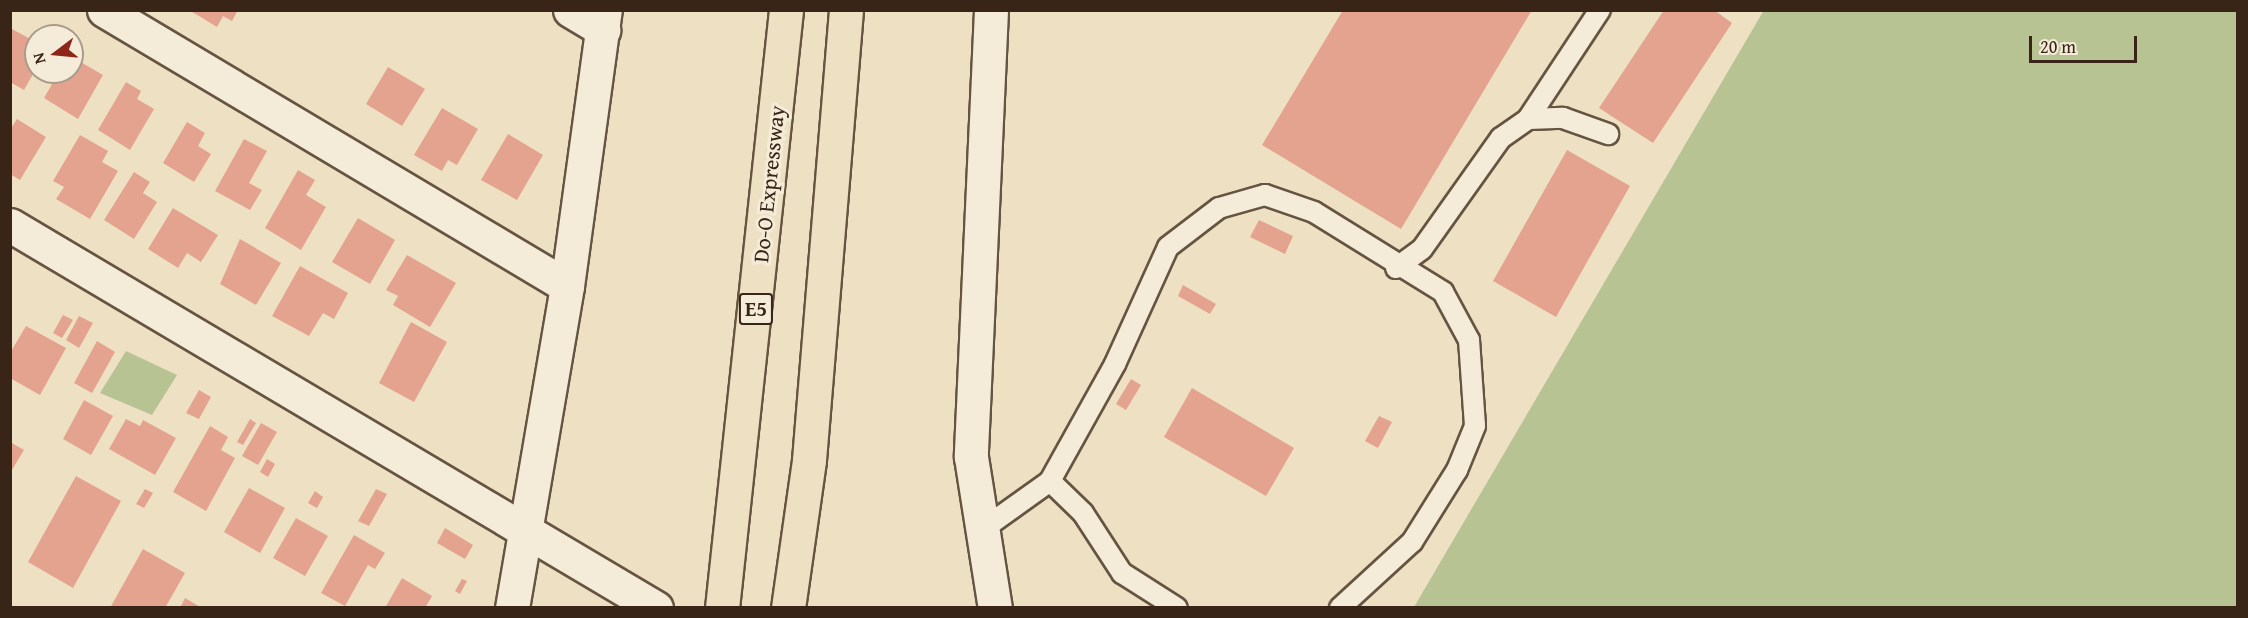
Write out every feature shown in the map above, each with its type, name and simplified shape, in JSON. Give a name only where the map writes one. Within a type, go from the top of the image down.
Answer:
[{"type":"highway","name":"Do-O Expressway","points":[[722,608],[786,10]]},
{"type":"highway","points":[[788,608],[810,460],[846,10]]},
{"type":"street","points":[[104,10],[567,286]]},
{"type":"street","points":[[512,608],[527,531],[567,286],[604,20],[570,10]]},
{"type":"street","points":[[991,10],[971,457],[994,608]]},
{"type":"street","points":[[10,225],[656,608]]},
{"type":"lane","points":[[1396,268],[1422,249],[1501,138],[1528,119],[1600,10]]},
{"type":"lane","points":[[1528,119],[1563,118],[1608,134]]},
{"type":"lane","points":[[983,529],[1050,481],[1115,364],[1168,247],[1219,208],[1265,195],[1314,212],[1396,268],[1443,292],[1469,340],[1474,426],[1457,470],[1413,542],[1340,608]]},
{"type":"lane","points":[[1050,481],[1083,513],[1122,573],[1177,608]]},
{"type":"green space","points":[[1764,10],[2237,11],[2237,607],[1414,607]]},
{"type":"green space","points":[[126,351],[177,375],[152,415],[100,393]]},
{"type":"building","points":[[189,10],[238,10],[232,21],[223,16],[217,27]]},
{"type":"building","points":[[1343,10],[1532,10],[1401,229],[1262,145]]},
{"type":"building","points":[[1664,10],[1714,10],[1732,23],[1653,143],[1599,108]]},
{"type":"building","points":[[10,28],[24,36],[24,84],[27,84],[24,90],[10,82]]},
{"type":"building","points":[[84,64],[103,75],[78,119],[44,98],[52,84],[84,84]]},
{"type":"building","points":[[388,67],[425,89],[402,126],[366,104]]},
{"type":"building","points":[[126,82],[141,91],[137,99],[154,109],[130,150],[98,130]]},
{"type":"building","points":[[442,108],[478,129],[457,165],[448,160],[442,171],[414,155]]},
{"type":"building","points":[[17,119],[46,137],[20,180],[10,174],[10,130]]},
{"type":"building","points":[[187,122],[205,133],[198,146],[211,154],[194,182],[163,163]]},
{"type":"building","points":[[508,134],[543,155],[517,200],[481,180]]},
{"type":"building","points":[[80,135],[108,151],[102,162],[118,171],[90,219],[56,199],[64,187],[53,181]]},
{"type":"building","points":[[244,139],[267,151],[249,183],[262,190],[250,210],[215,191]]},
{"type":"building","points":[[1567,150],[1630,186],[1556,317],[1493,281]]},
{"type":"building","points":[[298,170],[315,180],[306,195],[326,207],[301,250],[265,228]]},
{"type":"building","points":[[134,172],[150,182],[143,193],[157,202],[134,239],[104,220]]},
{"type":"building","points":[[173,208],[218,235],[201,262],[187,253],[178,268],[148,249]]},
{"type":"building","points":[[358,218],[395,240],[370,284],[332,262]]},
{"type":"building","points":[[1259,220],[1293,236],[1285,254],[1250,237]]},
{"type":"building","points":[[240,239],[281,263],[256,305],[220,284]]},
{"type":"building","points":[[407,255],[456,283],[430,327],[393,305],[398,296],[386,290]]},
{"type":"building","points":[[300,266],[348,293],[334,319],[323,313],[309,336],[272,316]]},
{"type":"building","points":[[1183,285],[1216,304],[1210,314],[1178,296]]},
{"type":"building","points":[[63,315],[73,320],[62,338],[53,333]]},
{"type":"building","points":[[79,316],[93,323],[79,348],[66,340]]},
{"type":"building","points":[[411,322],[447,342],[414,402],[379,383]]},
{"type":"building","points":[[26,326],[66,348],[40,395],[10,378],[10,353]]},
{"type":"building","points":[[97,341],[115,352],[92,393],[74,383]]},
{"type":"building","points":[[1131,379],[1141,385],[1126,410],[1116,404]]},
{"type":"building","points":[[1192,388],[1294,448],[1266,496],[1164,437]]},
{"type":"building","points":[[199,390],[211,397],[199,419],[186,413]]},
{"type":"building","points":[[84,400],[113,416],[91,455],[63,439]]},
{"type":"building","points":[[1379,416],[1392,422],[1378,448],[1365,441]]},
{"type":"building","points":[[126,419],[140,426],[143,420],[176,438],[155,475],[109,449]]},
{"type":"building","points":[[250,419],[256,423],[243,445],[237,442]]},
{"type":"building","points":[[261,423],[277,432],[258,465],[242,456]]},
{"type":"building","points":[[210,426],[228,437],[221,450],[235,458],[206,511],[173,492]]},
{"type":"building","points":[[10,442],[24,450],[10,473]]},
{"type":"building","points":[[267,459],[275,464],[268,477],[260,472]]},
{"type":"building","points":[[76,476],[121,501],[73,588],[28,562]]},
{"type":"building","points":[[249,488],[285,508],[260,553],[224,532]]},
{"type":"building","points":[[145,489],[153,493],[144,508],[136,504]]},
{"type":"building","points":[[376,489],[387,494],[369,526],[358,521]]},
{"type":"building","points":[[315,491],[323,497],[317,508],[308,503]]},
{"type":"building","points":[[296,518],[328,536],[305,576],[273,558]]},
{"type":"building","points":[[445,528],[473,545],[465,559],[437,543]]},
{"type":"building","points":[[354,535],[385,553],[375,569],[368,565],[345,606],[321,593]]},
{"type":"building","points":[[143,549],[185,573],[165,608],[110,608]]},
{"type":"building","points":[[402,578],[432,596],[425,608],[385,608]]},
{"type":"building","points":[[462,579],[467,581],[460,594],[455,591]]},
{"type":"building","points":[[185,598],[202,608],[180,608]]}]
